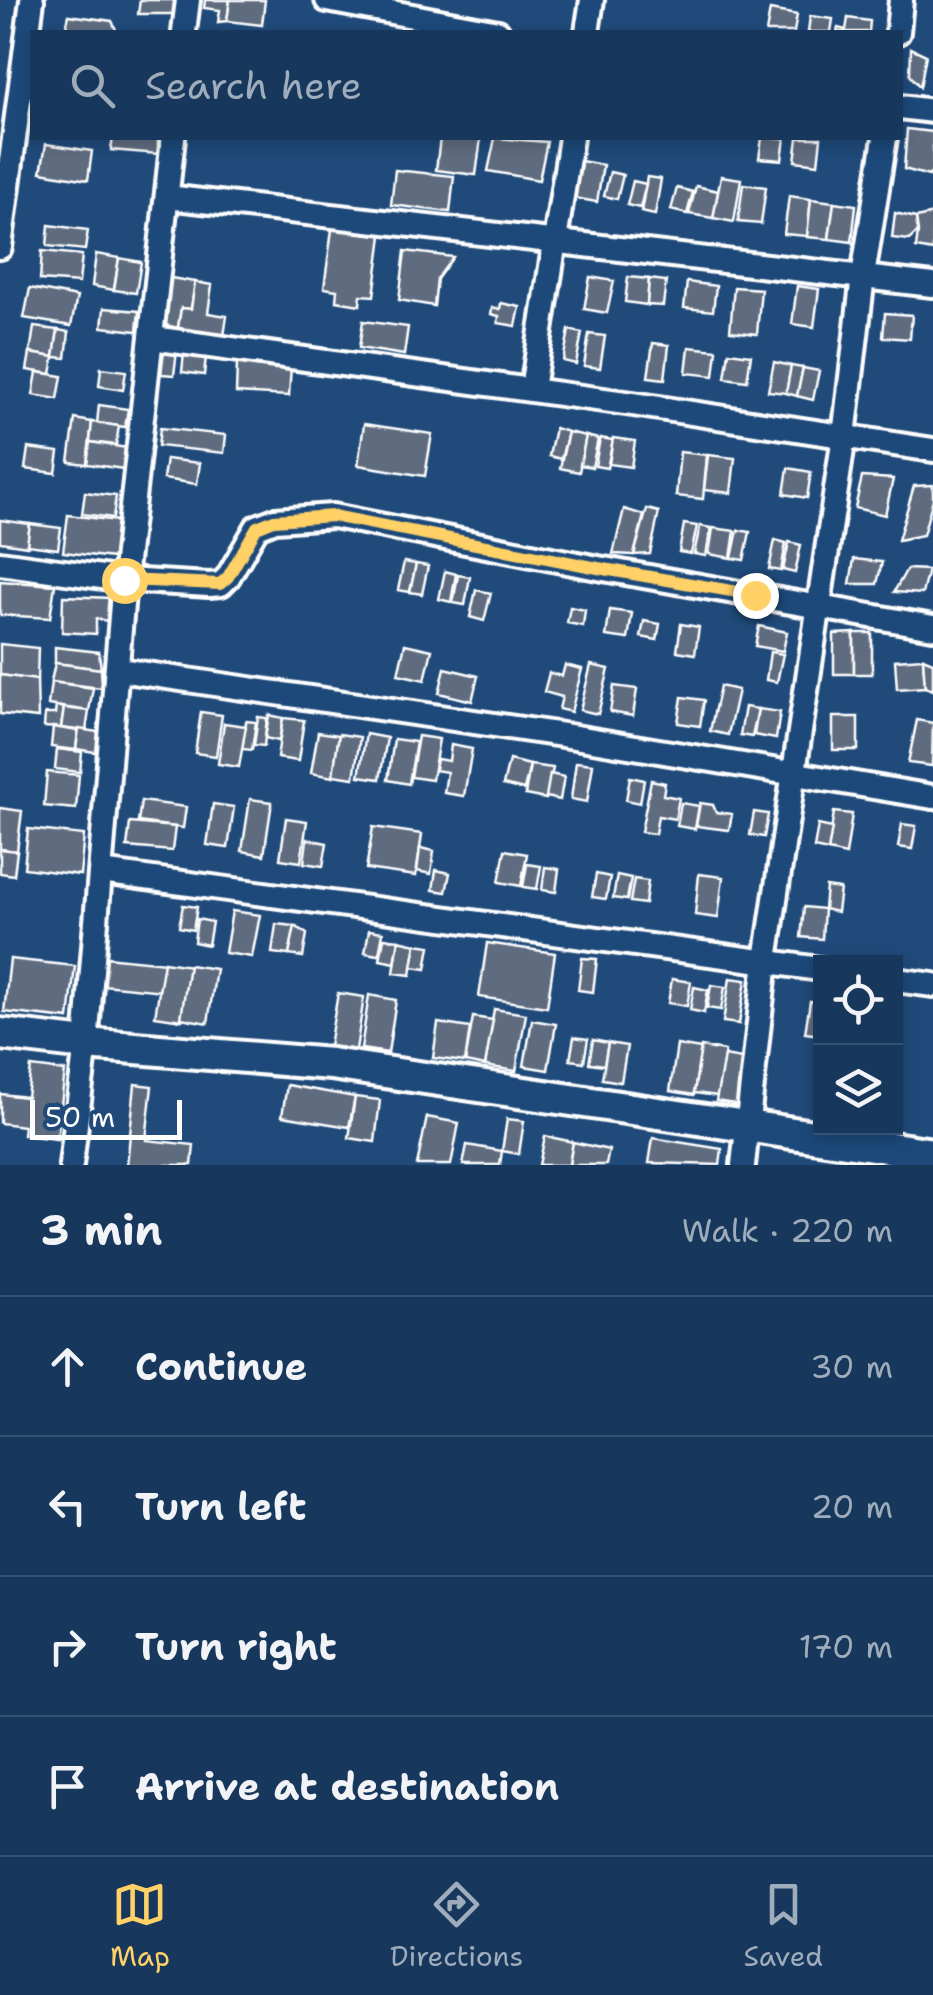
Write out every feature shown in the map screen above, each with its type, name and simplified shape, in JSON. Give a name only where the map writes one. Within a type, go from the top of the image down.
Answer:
[{"type":"street","points":[[0,247],[32,0]]},
{"type":"street","points":[[184,30],[188,0]]},
{"type":"street","points":[[327,0],[487,30]]},
{"type":"street","points":[[586,30],[592,0]]},
{"type":"street","points":[[898,30],[901,0]]},
{"type":"street","points":[[903,107],[933,111]]},
{"type":"street","points":[[71,1165],[86,1044],[124,580],[173,140]]},
{"type":"street","points":[[532,390],[571,140]]},
{"type":"street","points":[[743,1165],[766,960],[885,140]]},
{"type":"street","points":[[167,197],[933,285]]},
{"type":"street","points":[[152,338],[933,450]]},
{"type":"street","points":[[0,563],[124,580],[220,584],[257,527],[274,520],[333,516],[933,627]]},
{"type":"street","points":[[119,670],[563,735],[933,796]]},
{"type":"street","points":[[101,872],[813,967]]},
{"type":"street","points":[[903,981],[933,985]]},
{"type":"street","points":[[0,1034],[331,1064],[933,1154]]},
{"type":"building","points":[[140,0],[176,0],[174,14],[138,14]]},
{"type":"building","points":[[205,0],[230,0],[227,21],[218,22],[220,10],[204,8]]},
{"type":"building","points":[[230,0],[265,0],[262,25],[227,21]]},
{"type":"building","points":[[770,10],[797,15],[794,30],[766,30]]},
{"type":"building","points":[[69,15],[112,21],[116,30],[65,30]]},
{"type":"building","points":[[810,16],[833,19],[831,30],[808,30]]},
{"type":"building","points":[[848,18],[870,21],[869,30],[846,30]]},
{"type":"building","points":[[911,48],[926,55],[920,87],[910,75]]},
{"type":"building","points":[[907,129],[933,132],[933,170],[929,176],[904,169]]},
{"type":"building","points":[[113,140],[158,140],[158,154],[111,150]]},
{"type":"building","points":[[440,140],[481,140],[476,175],[436,170]]},
{"type":"building","points":[[495,140],[547,142],[539,180],[488,171]]},
{"type":"building","points":[[762,140],[785,140],[782,160],[759,158]]},
{"type":"building","points":[[798,140],[821,140],[818,164],[795,161]]},
{"type":"building","points":[[46,144],[92,151],[88,180],[41,172]]},
{"type":"building","points":[[581,161],[603,165],[597,202],[574,198]]},
{"type":"building","points":[[395,170],[454,176],[450,212],[391,205]]},
{"type":"building","points":[[610,172],[623,175],[617,199],[604,196]]},
{"type":"building","points":[[721,176],[741,179],[734,222],[713,218]]},
{"type":"building","points":[[647,177],[661,179],[655,215],[641,212]]},
{"type":"building","points":[[633,181],[646,184],[640,208],[627,205]]},
{"type":"building","points":[[743,184],[766,187],[761,224],[738,222]]},
{"type":"building","points":[[696,186],[718,191],[713,218],[689,214]]},
{"type":"building","points":[[677,188],[693,192],[687,214],[671,210]]},
{"type":"building","points":[[789,196],[811,199],[807,236],[784,234]]},
{"type":"building","points":[[811,199],[834,202],[829,239],[807,237]]},
{"type":"building","points":[[834,202],[856,205],[852,242],[829,239]]},
{"type":"building","points":[[895,213],[916,218],[918,232],[909,240],[892,238]]},
{"type":"building","points":[[933,214],[933,251],[916,248],[916,218]]},
{"type":"building","points":[[333,222],[383,228],[374,296],[361,295],[360,305],[336,301],[337,290],[324,288]]},
{"type":"building","points":[[49,225],[88,230],[85,250],[47,246]]},
{"type":"building","points":[[42,251],[82,255],[79,283],[40,280]]},
{"type":"building","points":[[405,251],[453,257],[437,279],[434,306],[399,300]]},
{"type":"building","points":[[96,254],[119,258],[114,290],[92,286]]},
{"type":"building","points":[[119,258],[141,262],[136,293],[114,290]]},
{"type":"building","points":[[590,277],[614,281],[607,313],[584,309]]},
{"type":"building","points":[[628,277],[649,279],[647,305],[625,302]]},
{"type":"building","points":[[171,278],[195,282],[191,309],[181,308],[178,328],[165,325]]},
{"type":"building","points":[[649,279],[666,281],[663,306],[647,305]]},
{"type":"building","points":[[195,282],[212,285],[208,313],[227,316],[224,336],[178,328],[181,308],[191,309]]},
{"type":"building","points":[[687,282],[716,286],[713,311],[684,308]]},
{"type":"building","points":[[797,286],[819,289],[814,327],[792,324]]},
{"type":"building","points":[[734,287],[761,289],[757,334],[730,331]]},
{"type":"building","points":[[30,288],[77,297],[71,326],[24,318]]},
{"type":"building","points":[[501,303],[520,307],[516,326],[498,323],[499,316],[491,314],[492,308],[500,309]]},
{"type":"building","points":[[104,308],[139,311],[137,331],[102,327]]},
{"type":"building","points":[[885,313],[912,315],[910,339],[883,337]]},
{"type":"building","points":[[363,321],[408,327],[404,355],[359,348]]},
{"type":"building","points":[[34,327],[58,330],[54,357],[30,353]]},
{"type":"building","points":[[58,330],[69,332],[66,358],[54,357]]},
{"type":"building","points":[[569,330],[582,333],[576,364],[563,361]]},
{"type":"building","points":[[589,334],[605,336],[600,368],[584,366]]},
{"type":"building","points":[[653,343],[669,345],[665,379],[648,377]]},
{"type":"building","points":[[689,347],[717,350],[714,376],[686,373]]},
{"type":"building","points":[[164,350],[177,351],[174,375],[161,374]]},
{"type":"building","points":[[729,352],[751,355],[747,381],[725,378]]},
{"type":"building","points":[[30,353],[54,357],[51,374],[27,370]]},
{"type":"building","points":[[184,353],[206,356],[204,375],[182,372]]},
{"type":"building","points":[[774,362],[791,366],[786,393],[768,391]]},
{"type":"building","points":[[237,363],[291,366],[289,396],[236,393]]},
{"type":"building","points":[[791,366],[803,368],[797,396],[786,393]]},
{"type":"building","points":[[101,368],[126,371],[123,390],[99,386]]},
{"type":"building","points":[[803,368],[819,371],[813,400],[797,396]]},
{"type":"building","points":[[37,372],[62,376],[58,399],[33,395]]},
{"type":"building","points":[[99,405],[128,409],[125,427],[97,423]]},
{"type":"building","points":[[75,419],[92,422],[87,464],[69,462]]},
{"type":"building","points":[[92,422],[119,426],[116,445],[90,442]]},
{"type":"building","points":[[364,424],[432,434],[425,476],[358,465]]},
{"type":"building","points":[[160,428],[226,435],[224,453],[158,446]]},
{"type":"building","points":[[555,428],[568,432],[561,459],[549,456]]},
{"type":"building","points":[[568,432],[586,436],[579,472],[560,468]]},
{"type":"building","points":[[586,436],[598,439],[592,467],[580,465]]},
{"type":"building","points":[[600,438],[613,440],[607,468],[595,466]]},
{"type":"building","points":[[613,438],[635,441],[631,467],[609,464]]},
{"type":"building","points":[[90,442],[127,448],[124,469],[87,464]]},
{"type":"building","points":[[28,448],[59,452],[56,473],[25,469]]},
{"type":"building","points":[[680,452],[707,455],[703,499],[676,496]]},
{"type":"building","points":[[708,455],[735,458],[731,493],[704,490]]},
{"type":"building","points":[[166,459],[200,463],[197,484],[163,479]]},
{"type":"building","points":[[788,468],[811,472],[807,498],[784,494]]},
{"type":"building","points":[[862,477],[893,479],[885,515],[855,508]]},
{"type":"building","points":[[933,485],[923,535],[898,540],[914,486]]},
{"type":"building","points":[[85,492],[116,496],[113,518],[82,514]]},
{"type":"building","points":[[624,509],[644,515],[634,555],[613,554]]},
{"type":"building","points":[[647,509],[659,512],[650,554],[634,555]]},
{"type":"building","points":[[68,515],[118,521],[113,558],[63,552]]},
{"type":"building","points":[[0,520],[30,524],[27,546],[0,542]]},
{"type":"building","points":[[30,524],[61,528],[58,549],[27,545]]},
{"type":"building","points":[[684,524],[697,526],[691,554],[679,552]]},
{"type":"building","points":[[700,526],[711,528],[706,556],[694,554]]},
{"type":"building","points":[[713,528],[735,531],[731,558],[709,554]]},
{"type":"building","points":[[738,530],[750,532],[744,560],[732,558]]},
{"type":"building","points":[[775,540],[786,543],[781,571],[769,569]]},
{"type":"building","points":[[789,542],[801,545],[795,573],[783,570]]},
{"type":"building","points":[[854,559],[882,562],[877,584],[850,584]]},
{"type":"building","points":[[404,562],[416,564],[410,592],[398,590]]},
{"type":"building","points":[[416,564],[428,566],[422,594],[410,592]]},
{"type":"building","points":[[907,569],[928,570],[922,594],[894,592]]},
{"type":"building","points":[[445,571],[456,574],[451,602],[439,599]]},
{"type":"building","points":[[458,575],[470,577],[465,605],[453,603]]},
{"type":"building","points":[[0,581],[55,585],[50,618],[0,615]]},
{"type":"building","points":[[476,590],[491,593],[484,621],[470,617]]},
{"type":"building","points":[[63,596],[111,598],[108,621],[96,619],[96,634],[62,632]]},
{"type":"building","points":[[570,607],[585,610],[583,626],[567,623]]},
{"type":"building","points":[[610,610],[632,613],[628,639],[606,636]]},
{"type":"building","points":[[644,621],[660,624],[657,640],[641,637]]},
{"type":"building","points":[[681,624],[699,627],[695,654],[677,651]]},
{"type":"building","points":[[759,626],[787,632],[783,651],[755,646]]},
{"type":"building","points":[[854,633],[854,674],[834,674],[834,634]]},
{"type":"building","points":[[854,633],[872,633],[872,674],[854,674]]},
{"type":"building","points":[[0,644],[38,648],[37,680],[0,675]]},
{"type":"building","points":[[405,644],[432,650],[425,680],[398,674]]},
{"type":"building","points":[[55,647],[99,652],[101,669],[55,663]]},
{"type":"building","points":[[770,652],[783,654],[777,682],[766,680]]},
{"type":"building","points":[[923,658],[925,687],[897,689],[895,660]]},
{"type":"building","points":[[923,658],[933,662],[933,690],[925,687]]},
{"type":"building","points":[[55,663],[101,669],[102,688],[51,682]]},
{"type":"building","points":[[565,665],[582,669],[571,712],[559,709],[562,697],[544,692],[549,673],[562,676]]},
{"type":"building","points":[[591,665],[609,669],[598,714],[580,710]]},
{"type":"building","points":[[445,668],[478,676],[472,701],[439,693]]},
{"type":"building","points":[[0,675],[37,680],[38,718],[0,714]]},
{"type":"building","points":[[51,682],[93,688],[89,711],[48,705]]},
{"type":"building","points":[[614,686],[637,689],[633,716],[610,712]]},
{"type":"building","points":[[720,686],[738,690],[728,735],[710,731]]},
{"type":"building","points":[[682,697],[704,700],[700,726],[678,723]]},
{"type":"building","points":[[56,706],[64,708],[61,728],[44,727],[45,714],[55,714]]},
{"type":"building","points":[[745,707],[758,709],[752,737],[740,735]]},
{"type":"building","points":[[64,708],[89,711],[86,731],[61,728]]},
{"type":"building","points":[[758,709],[780,712],[776,739],[754,735]]},
{"type":"building","points":[[201,712],[222,715],[216,756],[195,753]]},
{"type":"building","points":[[269,715],[283,718],[279,741],[265,738]]},
{"type":"building","points":[[258,717],[267,718],[264,746],[254,745]]},
{"type":"building","points":[[833,717],[858,717],[858,750],[833,750]]},
{"type":"building","points":[[283,718],[304,720],[298,761],[277,758]]},
{"type":"building","points":[[917,720],[933,723],[932,766],[908,763]]},
{"type":"building","points":[[246,721],[256,722],[252,750],[242,749]]},
{"type":"building","points":[[224,723],[246,726],[239,767],[218,764]]},
{"type":"building","points":[[53,727],[78,731],[76,750],[51,747]]},
{"type":"building","points":[[79,729],[104,733],[101,753],[76,749]]},
{"type":"building","points":[[318,732],[339,735],[333,777],[311,773]]},
{"type":"building","points":[[339,734],[360,737],[354,778],[333,775]]},
{"type":"building","points":[[366,734],[387,738],[380,779],[359,776]]},
{"type":"building","points":[[418,736],[439,739],[432,780],[411,777]]},
{"type":"building","points":[[394,739],[416,742],[409,784],[388,780]]},
{"type":"building","points":[[451,745],[472,749],[464,796],[444,793],[447,772],[435,770],[437,759],[449,761]]},
{"type":"building","points":[[57,749],[82,752],[80,772],[55,769]]},
{"type":"building","points":[[509,760],[530,765],[524,790],[503,785]]},
{"type":"building","points":[[576,762],[593,764],[587,802],[571,799]]},
{"type":"building","points":[[530,765],[553,768],[546,799],[525,795]]},
{"type":"building","points":[[47,772],[79,775],[76,809],[44,806]]},
{"type":"building","points":[[550,774],[564,777],[560,800],[546,797]]},
{"type":"building","points":[[630,777],[644,780],[640,803],[626,800]]},
{"type":"building","points":[[651,780],[665,783],[663,795],[679,798],[675,819],[658,816],[655,834],[641,832]]},
{"type":"building","points":[[250,799],[272,802],[264,855],[242,851]]},
{"type":"building","points":[[141,801],[186,807],[183,828],[138,822]]},
{"type":"building","points":[[681,803],[699,806],[695,829],[677,826]]},
{"type":"building","points":[[700,803],[713,805],[716,812],[732,814],[729,830],[696,826]]},
{"type":"building","points":[[213,804],[234,807],[228,848],[207,845]]},
{"type":"building","points":[[0,808],[22,811],[17,851],[0,849]]},
{"type":"building","points":[[754,812],[768,814],[764,837],[750,835]]},
{"type":"building","points":[[834,812],[852,814],[846,855],[828,851]]},
{"type":"building","points":[[286,818],[307,821],[301,862],[280,859]]},
{"type":"building","points":[[130,823],[175,827],[172,851],[127,847]]},
{"type":"building","points":[[902,824],[916,826],[912,849],[898,847]]},
{"type":"building","points":[[818,825],[832,828],[828,851],[814,848]]},
{"type":"building","points":[[373,827],[422,834],[416,876],[366,869]]},
{"type":"building","points":[[28,829],[84,835],[80,875],[24,868]]},
{"type":"building","points":[[307,839],[327,843],[323,866],[304,863]]},
{"type":"building","points":[[420,848],[434,851],[431,874],[417,871]]},
{"type":"building","points":[[0,849],[17,851],[14,875],[0,873]]},
{"type":"building","points":[[505,850],[527,854],[521,886],[499,882]]},
{"type":"building","points":[[527,864],[541,866],[537,889],[523,887]]},
{"type":"building","points":[[545,867],[559,869],[556,892],[542,890]]},
{"type":"building","points":[[436,870],[450,873],[446,892],[433,890]]},
{"type":"building","points":[[596,874],[610,877],[606,899],[592,897]]},
{"type":"building","points":[[699,874],[723,877],[718,918],[695,915]]},
{"type":"building","points":[[617,875],[631,878],[627,900],[613,898]]},
{"type":"building","points":[[634,879],[648,881],[645,904],[630,902]]},
{"type":"building","points":[[826,887],[840,889],[837,912],[824,909]]},
{"type":"building","points":[[183,905],[197,907],[193,930],[179,927]]},
{"type":"building","points":[[804,907],[824,909],[822,939],[801,937]]},
{"type":"building","points":[[232,911],[260,915],[252,957],[225,953]]},
{"type":"building","points":[[197,919],[212,922],[208,945],[194,942]]},
{"type":"building","points":[[276,924],[295,926],[289,955],[272,953]]},
{"type":"building","points":[[295,926],[307,934],[303,957],[289,955]]},
{"type":"building","points":[[369,930],[383,932],[379,955],[365,953]]},
{"type":"building","points":[[384,938],[399,940],[395,963],[380,960]]},
{"type":"building","points":[[399,940],[416,944],[411,975],[394,973]]},
{"type":"building","points":[[487,943],[555,953],[547,1007],[479,997]]},
{"type":"building","points":[[416,944],[430,946],[426,969],[412,967]]},
{"type":"building","points":[[105,957],[166,963],[163,991],[102,985]]},
{"type":"building","points":[[582,958],[597,959],[593,992],[578,990]]},
{"type":"building","points":[[10,959],[75,966],[69,1019],[4,1012]]},
{"type":"building","points":[[164,962],[191,966],[182,1020],[155,1016]]},
{"type":"building","points":[[189,965],[216,969],[208,1023],[181,1018]]},
{"type":"building","points":[[730,978],[746,980],[739,1024],[723,1022]]},
{"type":"building","points":[[672,979],[691,982],[687,1006],[668,1003]]},
{"type":"building","points":[[711,985],[725,987],[721,1010],[707,1008]]},
{"type":"building","points":[[694,987],[708,990],[704,1013],[690,1010]]},
{"type":"building","points":[[338,993],[364,997],[356,1050],[329,1046]]},
{"type":"building","points":[[369,995],[396,1000],[388,1053],[361,1049]]},
{"type":"building","points":[[810,1001],[813,1002],[813,1034],[805,1033]]},
{"type":"building","points":[[494,1009],[526,1014],[516,1071],[485,1066]]},
{"type":"building","points":[[473,1017],[493,1020],[485,1066],[465,1062]]},
{"type":"building","points":[[532,1020],[556,1024],[548,1070],[524,1066]]},
{"type":"building","points":[[438,1023],[470,1028],[465,1062],[433,1058]]},
{"type":"building","points":[[574,1037],[588,1039],[584,1062],[570,1060]]},
{"type":"building","points":[[593,1040],[608,1043],[604,1065],[589,1063]]},
{"type":"building","points":[[608,1043],[627,1046],[621,1082],[602,1079]]},
{"type":"building","points":[[677,1045],[701,1049],[694,1095],[670,1091]]},
{"type":"building","points":[[701,1047],[725,1051],[718,1096],[694,1093]]},
{"type":"building","points":[[724,1056],[748,1060],[740,1105],[716,1101]]},
{"type":"building","points":[[31,1067],[65,1071],[57,1139],[23,1135],[24,1126],[0,1123],[0,1094],[27,1097]]},
{"type":"building","points":[[135,1084],[152,1086],[146,1140],[194,1145],[192,1165],[127,1165]]},
{"type":"building","points":[[287,1085],[355,1097],[349,1127],[282,1116]]},
{"type":"building","points":[[355,1097],[380,1100],[375,1142],[349,1138]]},
{"type":"building","points":[[427,1117],[459,1123],[451,1165],[417,1165]]},
{"type":"building","points":[[507,1119],[524,1121],[519,1154],[502,1151]]},
{"type":"building","points":[[545,1136],[573,1142],[569,1165],[539,1165]]},
{"type":"building","points":[[653,1138],[722,1149],[720,1165],[649,1163]]},
{"type":"building","points":[[573,1142],[609,1150],[606,1165],[569,1165]]},
{"type":"building","points":[[467,1145],[502,1151],[500,1165],[463,1165]]},
{"type":"route","points":[[124,580],[220,584],[257,527],[274,520],[333,516],[755,595]]}]
